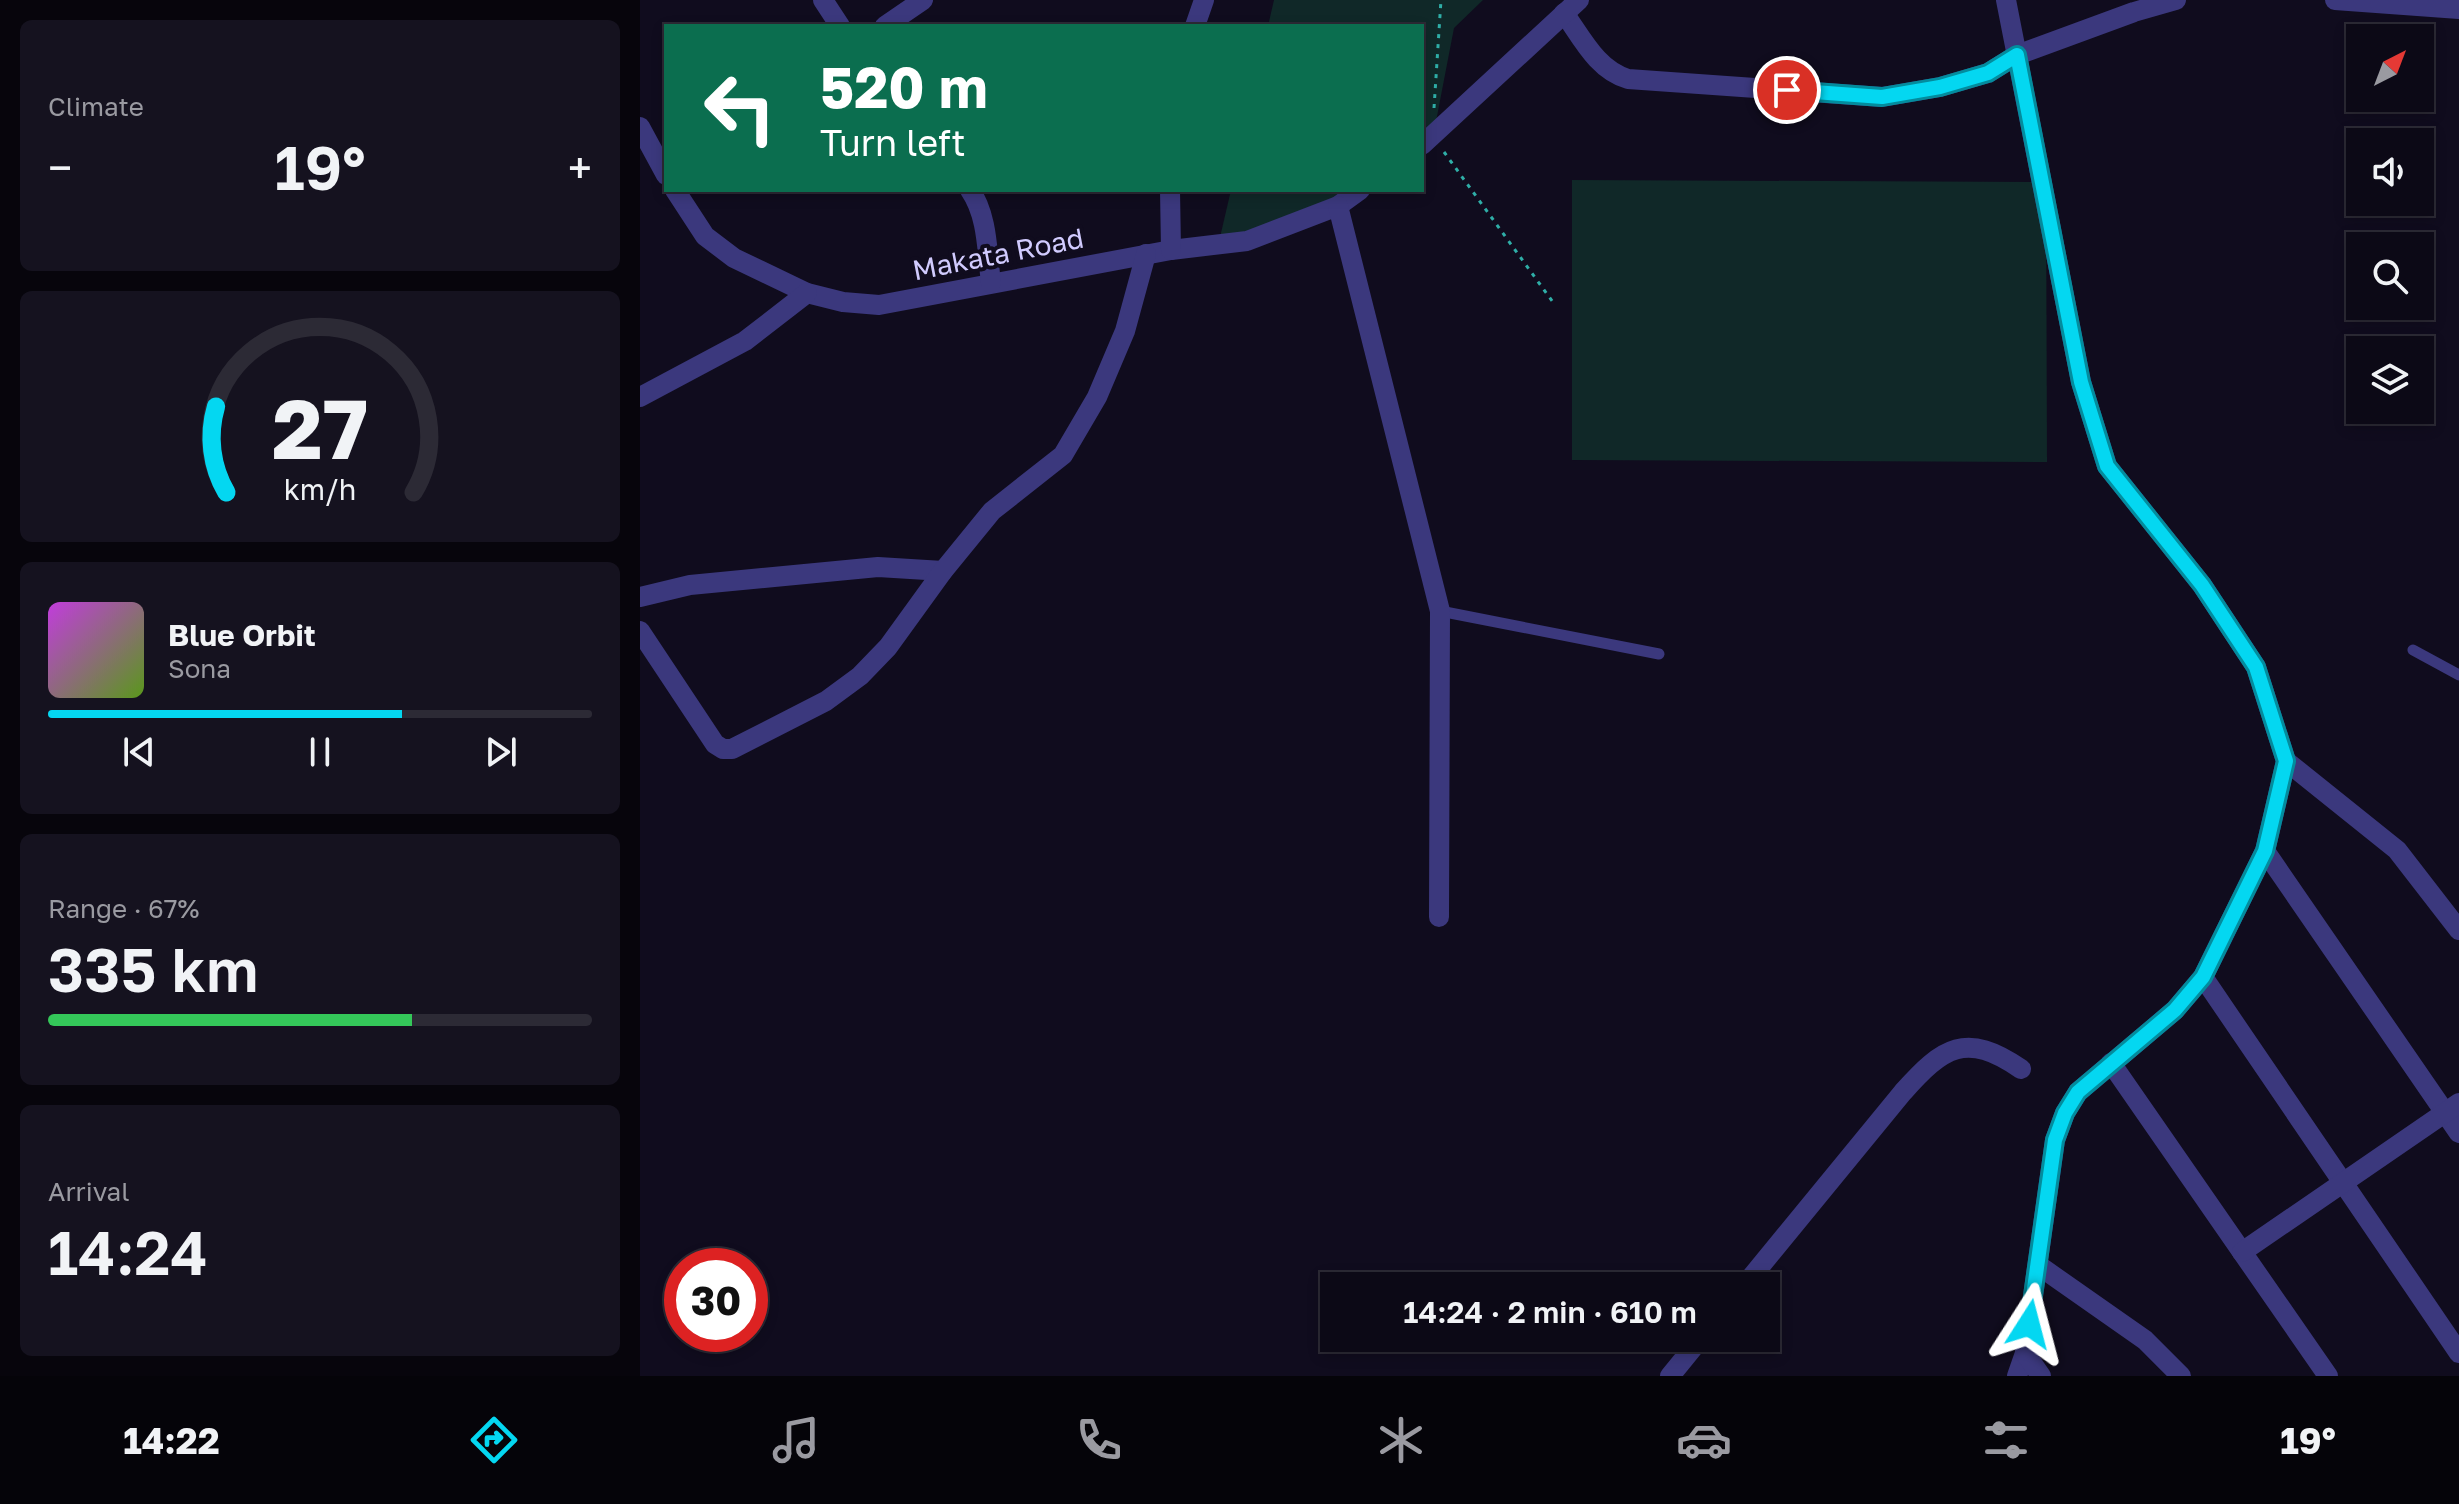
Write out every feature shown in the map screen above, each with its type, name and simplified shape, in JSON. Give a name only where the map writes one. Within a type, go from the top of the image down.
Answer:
[{"type":"street","points":[[823,0],[839,24]]},
{"type":"street","points":[[888,24],[923,0]]},
{"type":"street","points":[[1196,24],[1204,0]]},
{"type":"street","points":[[2006,0],[2081,382],[2107,466],[2202,585],[2256,667],[2286,761],[2265,851],[2203,977],[2175,1010],[2078,1092],[2065,1113],[2055,1140],[2025,1353],[2017,1376]]},
{"type":"street","points":[[2335,0],[2459,9]]},
{"type":"street","points":[[1427,141],[1572,7],[1596,58],[1618,76],[1628,79],[1882,97],[1940,87],[1988,73],[2017,55],[2166,1]]},
{"type":"street","points":[[640,127],[664,171]]},
{"type":"street","name":"Makata Road","points":[[676,192],[705,236],[734,258],[807,293],[843,302],[879,305],[1146,254],[1247,241],[1338,206],[1357,192]]},
{"type":"street","points":[[971,192],[983,219],[991,283]]},
{"type":"street","points":[[1170,192],[1171,250]]},
{"type":"street","points":[[1338,206],[1440,611],[1439,917]]},
{"type":"street","points":[[640,631],[715,744],[723,749],[732,749],[826,701],[860,676],[888,647],[943,571],[992,511],[1063,455],[1097,397],[1125,331],[1146,254]]},
{"type":"street","points":[[640,397],[745,341],[807,293]]},
{"type":"street","points":[[640,597],[690,585],[878,567],[943,571]]},
{"type":"street","points":[[2286,761],[2397,850],[2459,930]]},
{"type":"street","points":[[2265,851],[2452,1108],[2459,1133]]},
{"type":"street","points":[[2203,977],[2459,1353]]},
{"type":"street","points":[[1755,1272],[1903,1092],[1945,1051],[1985,1049],[2021,1069]]},
{"type":"street","points":[[2111,1063],[2328,1376]]},
{"type":"street","points":[[2242,1252],[2452,1108]]},
{"type":"street","points":[[2038,1265],[2145,1340],[2181,1376]]},
{"type":"street","points":[[1670,1376],[1690,1352]]},
{"type":"street","points":[[2025,1353],[2041,1376]]},
{"type":"lane","points":[[1440,611],[1659,654]]},
{"type":"lane","points":[[2413,650],[2459,675]]},
{"type":"path","points":[[1441,0],[1427,141],[1555,305]]},
{"type":"green space","points":[[1274,0],[1483,0],[1454,28],[1433,137],[1424,144],[1424,24],[1268,24]]},
{"type":"green space","points":[[1572,180],[2046,182],[2047,462],[1572,460]]},
{"type":"green space","points":[[1231,192],[1355,192],[1218,246]]},
{"type":"route","points":[[1787,90],[1882,97],[1940,87],[1988,73],[2017,55],[2081,382],[2107,466],[2202,585],[2256,667],[2286,761],[2265,851],[2203,977],[2175,1010],[2078,1092],[2065,1113],[2055,1140],[2029,1324]]}]
